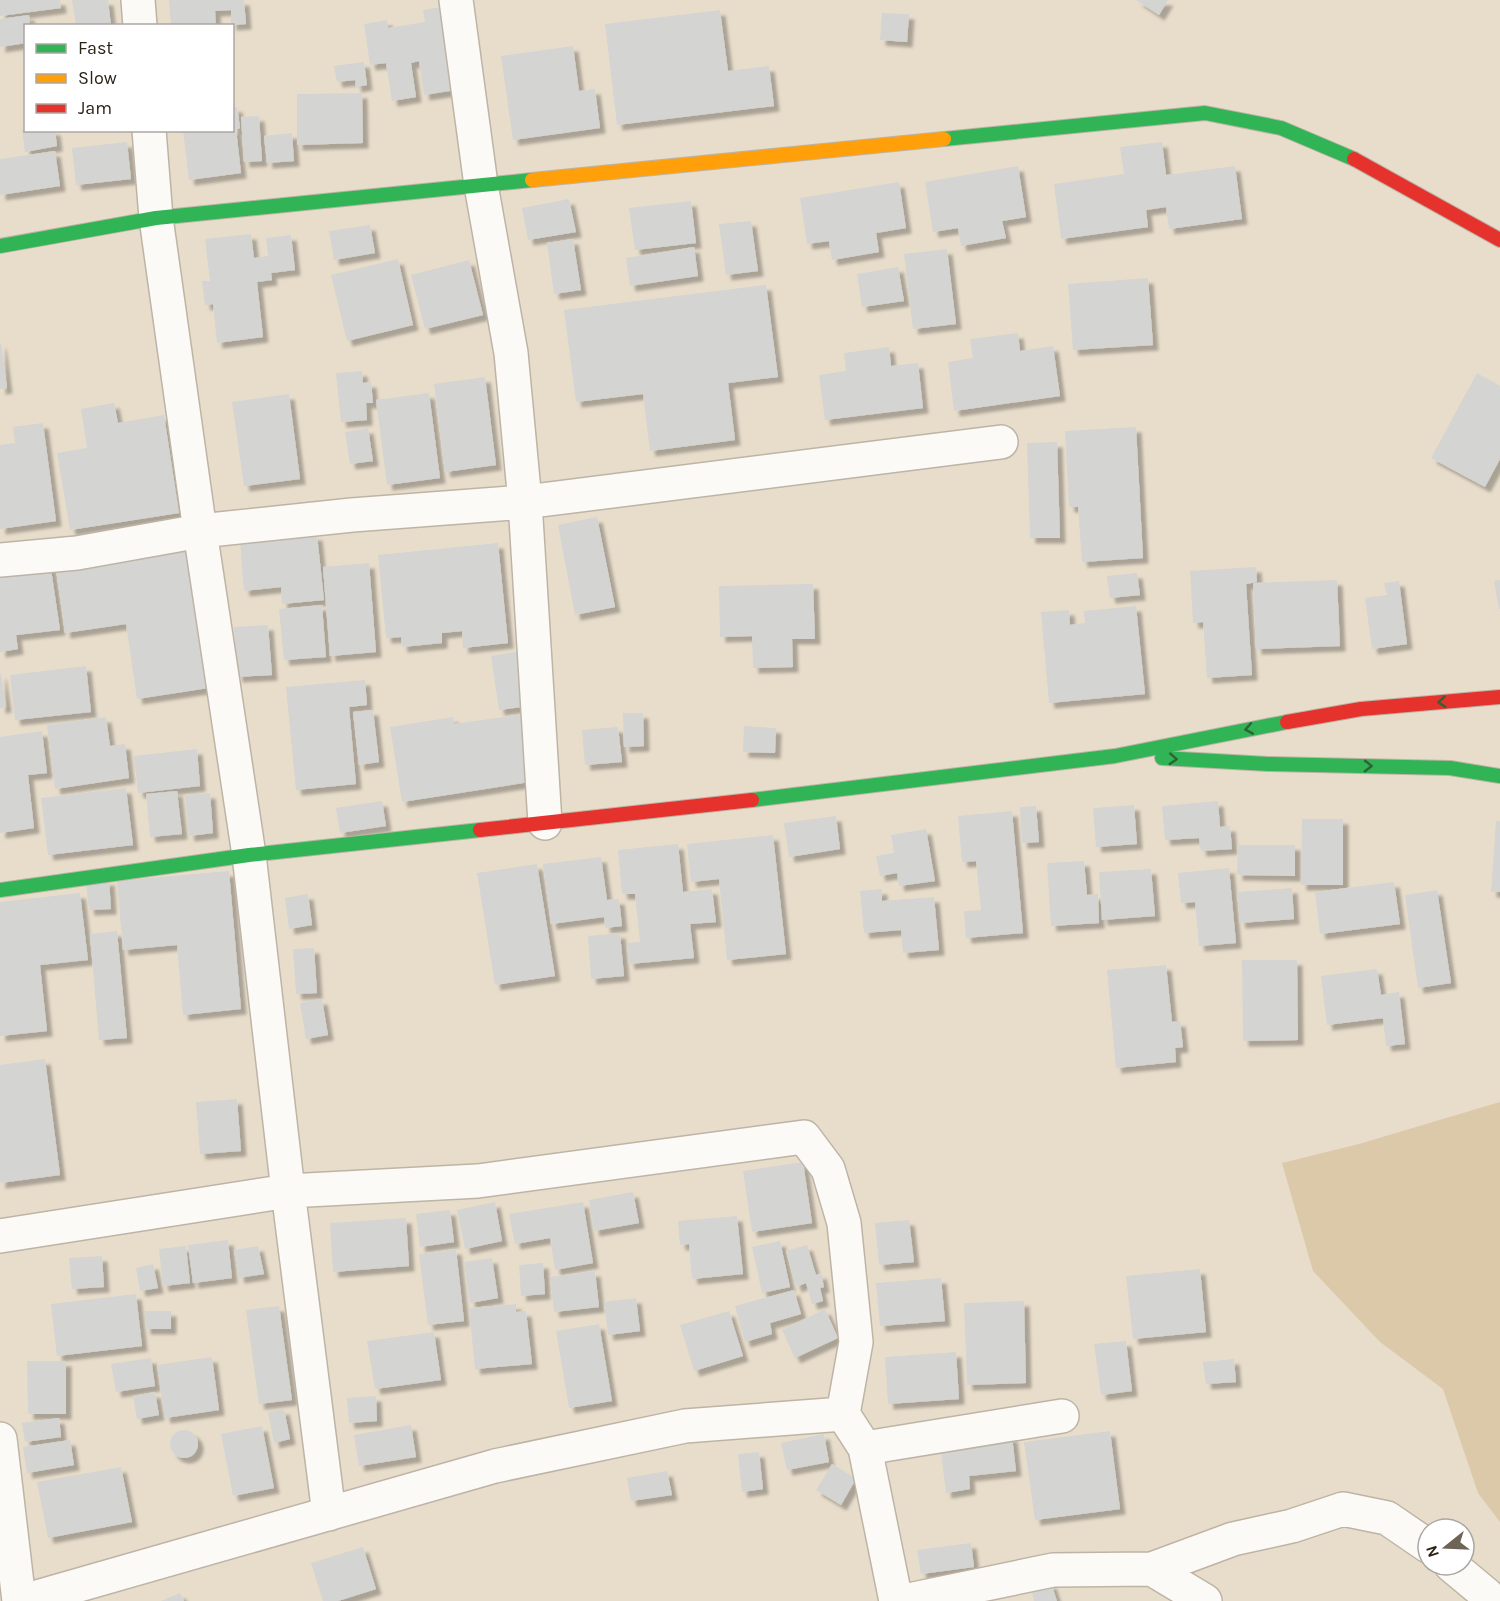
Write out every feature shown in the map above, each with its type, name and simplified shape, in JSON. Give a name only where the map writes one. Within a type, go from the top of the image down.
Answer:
[{"type":"main road","points":[[0,246],[156,218],[1205,113],[1281,128],[1352,158],[1500,240]]},
{"type":"main road","points":[[0,890],[249,855],[817,793],[1115,756],[1236,731],[1361,709],[1500,697]]},
{"type":"main road","points":[[1115,756],[1268,764],[1450,768],[1500,776]]},
{"type":"street","points":[[138,0],[140,24]]},
{"type":"street","points":[[456,0],[481,185],[511,353],[525,502],[545,823]]},
{"type":"street","points":[[149,132],[156,218],[249,855],[329,1514]]},
{"type":"street","points":[[0,560],[77,553],[200,531],[352,515],[525,502],[1001,442]]},
{"type":"street","points":[[0,1236],[288,1191],[478,1181],[804,1137],[828,1169],[844,1223],[856,1342],[843,1414],[865,1449],[896,1601]]},
{"type":"street","points":[[0,1439],[21,1601],[495,1467],[685,1426],[843,1414]]},
{"type":"street","points":[[865,1449],[1062,1416]]},
{"type":"street","points":[[904,1601],[1053,1570],[1152,1569],[1233,1539],[1292,1526],[1343,1509],[1387,1518],[1416,1538]]},
{"type":"street","points":[[1152,1569],[1205,1601]]},
{"type":"street","points":[[1465,1577],[1491,1601]]},
{"type":"shaded area","points":[[1500,1102],[1500,1522],[1478,1493],[1443,1389],[1380,1342],[1313,1271],[1282,1163],[1359,1144]]},
{"type":"building","points":[[0,0],[60,0],[61,8],[0,16]]},
{"type":"building","points":[[72,0],[108,0],[111,24],[76,24]]},
{"type":"building","points":[[169,0],[244,0],[246,24],[231,24],[231,10],[215,11],[216,24],[171,24]]},
{"type":"building","points":[[1136,0],[1168,0],[1159,15]]},
{"type":"building","points":[[442,7],[456,90],[424,95],[419,61],[411,63],[416,97],[392,101],[386,63],[370,65],[364,24],[387,20],[388,28],[425,22],[423,10]]},
{"type":"building","points":[[720,10],[728,71],[769,66],[774,106],[617,125],[605,24]]},
{"type":"building","points":[[882,13],[909,14],[907,42],[880,40]]},
{"type":"building","points":[[29,15],[30,24],[24,24],[24,43],[0,47],[0,19]]},
{"type":"building","points":[[573,46],[579,91],[595,89],[600,128],[513,140],[501,56]]},
{"type":"building","points":[[364,62],[367,85],[356,87],[355,80],[337,82],[334,66]]},
{"type":"building","points":[[362,93],[363,143],[297,145],[297,94]]},
{"type":"building","points":[[234,107],[237,107],[240,128],[236,129],[241,173],[189,180],[183,132],[234,132]]},
{"type":"building","points":[[259,116],[262,161],[244,162],[241,117]]},
{"type":"building","points":[[22,130],[24,132],[55,132],[57,146],[25,152]]},
{"type":"building","points":[[292,133],[294,161],[267,163],[264,136]]},
{"type":"building","points":[[127,142],[131,179],[76,185],[72,148]]},
{"type":"building","points":[[1162,142],[1166,175],[1235,166],[1242,219],[1169,229],[1166,207],[1146,210],[1148,227],[1061,239],[1054,184],[1124,174],[1120,147]]},
{"type":"building","points":[[55,151],[60,186],[0,195],[0,159]]},
{"type":"building","points":[[1018,166],[1026,217],[1002,221],[1006,238],[961,246],[958,228],[933,232],[925,182]]},
{"type":"building","points":[[899,182],[906,228],[876,233],[879,252],[832,260],[829,241],[807,244],[800,198]]},
{"type":"building","points":[[569,199],[576,232],[528,240],[522,208]]},
{"type":"building","points":[[691,201],[696,243],[635,250],[629,208]]},
{"type":"building","points":[[751,221],[758,271],[726,275],[719,224]]},
{"type":"building","points":[[370,225],[375,253],[334,260],[329,231]]},
{"type":"building","points":[[251,234],[254,258],[268,256],[266,238],[291,235],[295,270],[271,273],[272,280],[257,282],[263,337],[217,343],[213,304],[205,305],[202,281],[210,281],[205,239]]},
{"type":"building","points":[[573,239],[581,290],[554,294],[547,243]]},
{"type":"building","points":[[694,247],[698,276],[630,286],[626,258]]},
{"type":"building","points":[[947,249],[956,324],[913,329],[904,254]]},
{"type":"building","points":[[398,259],[413,325],[347,341],[331,275]]},
{"type":"building","points":[[469,260],[483,315],[425,329],[411,275]]},
{"type":"building","points":[[898,267],[904,301],[862,307],[857,274]]},
{"type":"building","points":[[1148,278],[1153,345],[1073,350],[1068,284]]},
{"type":"building","points":[[766,285],[778,377],[728,383],[735,440],[650,451],[643,394],[576,402],[564,310]]},
{"type":"building","points":[[1018,333],[1020,351],[1053,346],[1060,396],[954,411],[948,362],[973,358],[970,339]]},
{"type":"building","points":[[0,344],[7,388],[0,389]]},
{"type":"building","points":[[889,347],[891,366],[918,363],[923,408],[825,420],[819,375],[846,371],[844,353]]},
{"type":"building","points":[[362,371],[363,383],[371,382],[373,403],[366,403],[367,420],[341,422],[336,373]]},
{"type":"building","points":[[1477,373],[1500,386],[1500,459],[1485,487],[1431,458]]},
{"type":"building","points":[[485,377],[496,465],[445,472],[434,384]]},
{"type":"building","points":[[429,393],[440,478],[387,485],[376,400]]},
{"type":"building","points":[[289,394],[300,479],[244,486],[232,402]]},
{"type":"building","points":[[114,403],[118,423],[164,415],[179,513],[70,530],[57,453],[87,448],[81,409]]},
{"type":"building","points":[[43,423],[56,521],[0,529],[0,445],[15,443],[13,427]]},
{"type":"building","points":[[1136,427],[1143,558],[1082,562],[1078,507],[1069,507],[1065,431]]},
{"type":"building","points":[[368,428],[373,461],[350,464],[345,432]]},
{"type":"building","points":[[1057,442],[1060,538],[1030,538],[1027,443]]},
{"type":"building","points":[[597,517],[615,607],[575,615],[558,525]]},
{"type":"building","points":[[317,535],[324,600],[282,604],[281,587],[244,591],[240,542]]},
{"type":"building","points":[[194,541],[215,687],[137,699],[126,624],[65,633],[55,562]]},
{"type":"building","points":[[498,543],[508,643],[463,648],[462,631],[442,633],[442,643],[402,647],[401,637],[386,638],[378,555]]},
{"type":"building","points":[[50,562],[60,630],[16,635],[18,649],[0,652],[0,569]]},
{"type":"building","points":[[369,563],[376,652],[330,656],[323,567]]},
{"type":"building","points":[[1256,567],[1257,582],[1246,584],[1252,675],[1207,678],[1203,622],[1193,623],[1190,571]]},
{"type":"building","points":[[1137,573],[1140,595],[1110,598],[1107,576]]},
{"type":"building","points":[[1337,580],[1340,646],[1256,649],[1253,583]]},
{"type":"building","points":[[1500,580],[1500,609],[1499,609],[1494,581]]},
{"type":"building","points":[[1399,581],[1407,644],[1372,649],[1365,598],[1387,595],[1384,583]]},
{"type":"building","points":[[813,584],[815,639],[792,639],[793,667],[753,668],[752,636],[720,637],[719,586]]},
{"type":"building","points":[[322,605],[326,657],[284,660],[279,609]]},
{"type":"building","points":[[1136,606],[1145,694],[1049,703],[1041,612],[1069,610],[1070,625],[1085,623],[1084,611]]},
{"type":"building","points":[[268,625],[272,675],[237,677],[234,627]]},
{"type":"building","points":[[520,651],[529,706],[499,710],[491,656]]},
{"type":"building","points":[[86,666],[91,712],[15,720],[10,675]]},
{"type":"building","points":[[0,674],[6,707],[0,708]]},
{"type":"building","points":[[365,680],[367,705],[349,707],[356,784],[296,790],[286,687]]},
{"type":"building","points":[[373,710],[379,762],[359,765],[353,712]]},
{"type":"building","points":[[623,713],[643,713],[644,746],[624,747]]},
{"type":"building","points":[[525,714],[536,781],[402,802],[390,727],[453,717],[454,724]]},
{"type":"building","points":[[106,717],[110,746],[125,744],[129,778],[55,789],[47,725]]},
{"type":"building","points":[[744,726],[776,728],[775,753],[743,752]]},
{"type":"building","points":[[618,727],[622,762],[585,765],[582,730]]},
{"type":"building","points":[[42,731],[47,773],[28,775],[34,828],[0,833],[0,737]]},
{"type":"building","points":[[197,749],[200,786],[138,793],[134,756]]},
{"type":"building","points":[[126,788],[133,845],[48,855],[41,798]]},
{"type":"building","points":[[177,791],[182,834],[150,837],[146,794]]},
{"type":"building","points":[[210,793],[213,833],[189,836],[185,795]]},
{"type":"building","points":[[382,801],[386,826],[340,833],[336,808]]},
{"type":"building","points":[[1218,801],[1220,827],[1230,826],[1232,849],[1201,851],[1199,838],[1165,840],[1162,806]]},
{"type":"building","points":[[1134,805],[1137,844],[1096,847],[1093,808]]},
{"type":"building","points":[[1036,806],[1039,842],[1022,843],[1020,807]]},
{"type":"building","points":[[1012,811],[1023,933],[966,938],[964,911],[981,910],[976,861],[962,862],[958,816]]},
{"type":"building","points":[[836,816],[840,849],[789,857],[784,823]]},
{"type":"building","points":[[1302,819],[1343,819],[1343,885],[1301,885]]},
{"type":"building","points":[[1496,821],[1500,821],[1500,892],[1491,892]]},
{"type":"building","points":[[926,829],[935,881],[899,886],[897,873],[880,876],[876,856],[894,853],[891,835]]},
{"type":"building","points":[[773,835],[786,954],[727,960],[719,879],[691,882],[687,844]]},
{"type":"building","points":[[678,844],[683,892],[712,889],[716,922],[690,924],[694,958],[629,964],[627,943],[640,942],[635,894],[622,894],[618,850]]},
{"type":"building","points":[[1238,845],[1295,845],[1295,876],[1237,875]]},
{"type":"building","points":[[601,857],[607,900],[619,899],[622,926],[605,928],[604,917],[551,924],[543,864]]},
{"type":"building","points":[[1084,861],[1087,895],[1098,894],[1099,923],[1051,926],[1047,863]]},
{"type":"building","points":[[537,864],[555,976],[495,985],[477,873]]},
{"type":"building","points":[[1229,868],[1236,943],[1199,946],[1195,902],[1181,903],[1178,873]]},
{"type":"building","points":[[1151,869],[1155,916],[1102,920],[1099,872]]},
{"type":"building","points":[[229,871],[241,1009],[183,1015],[177,945],[123,950],[117,881]]},
{"type":"building","points":[[109,880],[111,909],[89,910],[86,882]]},
{"type":"building","points":[[1394,882],[1400,924],[1320,934],[1315,892]]},
{"type":"building","points":[[1292,888],[1294,919],[1240,923],[1237,892]]},
{"type":"building","points":[[882,889],[882,901],[934,897],[939,950],[903,953],[901,930],[864,933],[860,891]]},
{"type":"building","points":[[1437,890],[1451,983],[1418,988],[1405,895]]},
{"type":"building","points":[[80,893],[88,960],[40,965],[47,1031],[0,1036],[0,902]]},
{"type":"building","points":[[308,894],[312,925],[289,929],[285,898]]},
{"type":"building","points":[[117,931],[127,1038],[99,1040],[90,934]]},
{"type":"building","points":[[620,933],[624,976],[591,979],[588,936]]},
{"type":"building","points":[[314,948],[317,993],[296,994],[293,949]]},
{"type":"building","points":[[1242,960],[1297,960],[1298,1040],[1243,1041]]},
{"type":"building","points":[[1166,965],[1172,1022],[1180,1021],[1183,1047],[1175,1048],[1176,1062],[1116,1068],[1107,970]]},
{"type":"building","points":[[1377,969],[1381,995],[1399,992],[1405,1044],[1386,1046],[1383,1018],[1327,1025],[1321,976]]},
{"type":"building","points":[[322,999],[328,1035],[306,1039],[300,1003]]},
{"type":"building","points":[[45,1059],[60,1175],[0,1183],[0,1065]]},
{"type":"building","points":[[237,1099],[241,1151],[200,1154],[196,1102]]},
{"type":"building","points":[[803,1162],[812,1223],[752,1232],[743,1171]]},
{"type":"building","points":[[633,1192],[639,1223],[594,1231],[589,1200]]},
{"type":"building","points":[[495,1202],[502,1241],[465,1249],[457,1210]]},
{"type":"building","points":[[583,1202],[593,1263],[555,1270],[550,1238],[515,1244],[509,1214]]},
{"type":"building","points":[[450,1210],[454,1242],[420,1247],[416,1214]]},
{"type":"building","points":[[737,1216],[743,1274],[692,1279],[689,1244],[680,1245],[678,1221]]},
{"type":"building","points":[[406,1218],[409,1266],[333,1272],[330,1223]]},
{"type":"building","points":[[909,1220],[914,1262],[879,1265],[875,1223]]},
{"type":"building","points":[[228,1240],[232,1278],[193,1283],[188,1245]]},
{"type":"building","points":[[780,1241],[790,1287],[762,1293],[752,1247]]},
{"type":"building","points":[[807,1245],[816,1275],[821,1273],[824,1287],[820,1288],[823,1301],[812,1304],[806,1283],[796,1287],[786,1251]]},
{"type":"building","points":[[186,1246],[190,1283],[163,1286],[159,1249]]},
{"type":"building","points":[[258,1246],[264,1274],[239,1278],[234,1250]]},
{"type":"building","points":[[456,1249],[464,1321],[428,1325],[419,1254]]},
{"type":"building","points":[[102,1256],[104,1287],[72,1289],[69,1258]]},
{"type":"building","points":[[492,1258],[498,1298],[470,1303],[464,1262]]},
{"type":"building","points":[[543,1263],[545,1294],[521,1296],[519,1265]]},
{"type":"building","points":[[153,1264],[158,1288],[140,1291],[136,1268]]},
{"type":"building","points":[[1200,1269],[1206,1332],[1133,1339],[1126,1276]]},
{"type":"building","points":[[595,1271],[599,1307],[554,1312],[550,1277]]},
{"type":"building","points":[[941,1278],[945,1321],[880,1326],[876,1283]]},
{"type":"building","points":[[794,1290],[801,1314],[770,1323],[772,1334],[745,1342],[735,1306]]},
{"type":"building","points":[[136,1294],[142,1346],[57,1356],[51,1304]]},
{"type":"building","points":[[636,1298],[640,1331],[608,1335],[604,1302]]},
{"type":"building","points":[[1024,1301],[1026,1383],[967,1385],[964,1303]]},
{"type":"building","points":[[516,1304],[516,1312],[526,1311],[532,1364],[475,1369],[469,1308]]},
{"type":"building","points":[[279,1306],[292,1400],[259,1404],[246,1310]]},
{"type":"building","points":[[825,1309],[838,1338],[795,1358],[782,1330]]},
{"type":"building","points":[[145,1311],[171,1311],[171,1329],[145,1329]]},
{"type":"building","points":[[729,1311],[743,1356],[694,1371],[680,1325]]},
{"type":"building","points":[[599,1324],[612,1401],[569,1408],[556,1331]]},
{"type":"building","points":[[434,1332],[441,1380],[375,1389],[367,1341]]},
{"type":"building","points":[[1126,1341],[1132,1391],[1101,1395],[1094,1344]]},
{"type":"building","points":[[956,1352],[959,1399],[888,1404],[885,1357]]},
{"type":"building","points":[[212,1357],[219,1410],[165,1418],[157,1365]]},
{"type":"building","points":[[151,1358],[155,1386],[116,1392],[111,1364]]},
{"type":"building","points":[[1234,1359],[1236,1382],[1206,1384],[1203,1362]]},
{"type":"building","points":[[27,1361],[66,1361],[66,1414],[28,1414]]},
{"type":"building","points":[[155,1392],[159,1415],[137,1419],[133,1396]]},
{"type":"building","points":[[376,1396],[377,1421],[349,1423],[347,1398]]},
{"type":"building","points":[[284,1409],[290,1439],[274,1443],[268,1412]]},
{"type":"building","points":[[59,1418],[61,1437],[25,1442],[22,1423]]},
{"type":"building","points":[[411,1425],[416,1457],[359,1466],[354,1435]]},
{"type":"building","points":[[262,1426],[274,1488],[233,1496],[221,1434]]},
{"type":"building","points":[[184,1430],[194,1434],[198,1444],[194,1454],[184,1458],[174,1454],[170,1444],[174,1434]]},
{"type":"building","points":[[1110,1431],[1120,1509],[1035,1520],[1024,1442]]},
{"type":"building","points":[[824,1434],[829,1462],[787,1470],[781,1443]]},
{"type":"building","points":[[1012,1436],[1016,1471],[969,1476],[970,1489],[946,1493],[940,1444]]},
{"type":"building","points":[[70,1440],[74,1465],[27,1473],[23,1447]]},
{"type":"building","points":[[759,1452],[763,1489],[742,1492],[738,1454]]},
{"type":"building","points":[[832,1464],[856,1479],[841,1505],[816,1490]]},
{"type":"building","points":[[121,1467],[132,1522],[48,1538],[37,1482]]},
{"type":"building","points":[[667,1471],[672,1495],[631,1501],[627,1478]]},
{"type":"building","points":[[971,1543],[974,1567],[921,1574],[917,1550]]},
{"type":"building","points":[[363,1547],[376,1589],[338,1601],[323,1601],[311,1563]]},
{"type":"building","points":[[1051,1583],[1057,1601],[1034,1601],[1031,1588]]},
{"type":"building","points":[[180,1593],[184,1601],[161,1601]]},
{"type":"traffic: fast","points":[[944,139],[1205,113],[1281,128],[1354,159]]},
{"type":"traffic: fast","points":[[0,246],[156,218],[532,180]]},
{"type":"traffic: fast","points":[[752,800],[1115,756],[1287,722]]},
{"type":"traffic: fast","points":[[1162,758],[1268,764],[1450,768],[1500,776]]},
{"type":"traffic: fast","points":[[0,890],[249,855],[480,830]]},
{"type":"traffic: slow","points":[[532,180],[944,139]]},
{"type":"traffic: jam","points":[[1354,159],[1500,240]]},
{"type":"traffic: jam","points":[[1287,722],[1361,709],[1500,697]]},
{"type":"traffic: jam","points":[[480,830],[752,800]]}]
